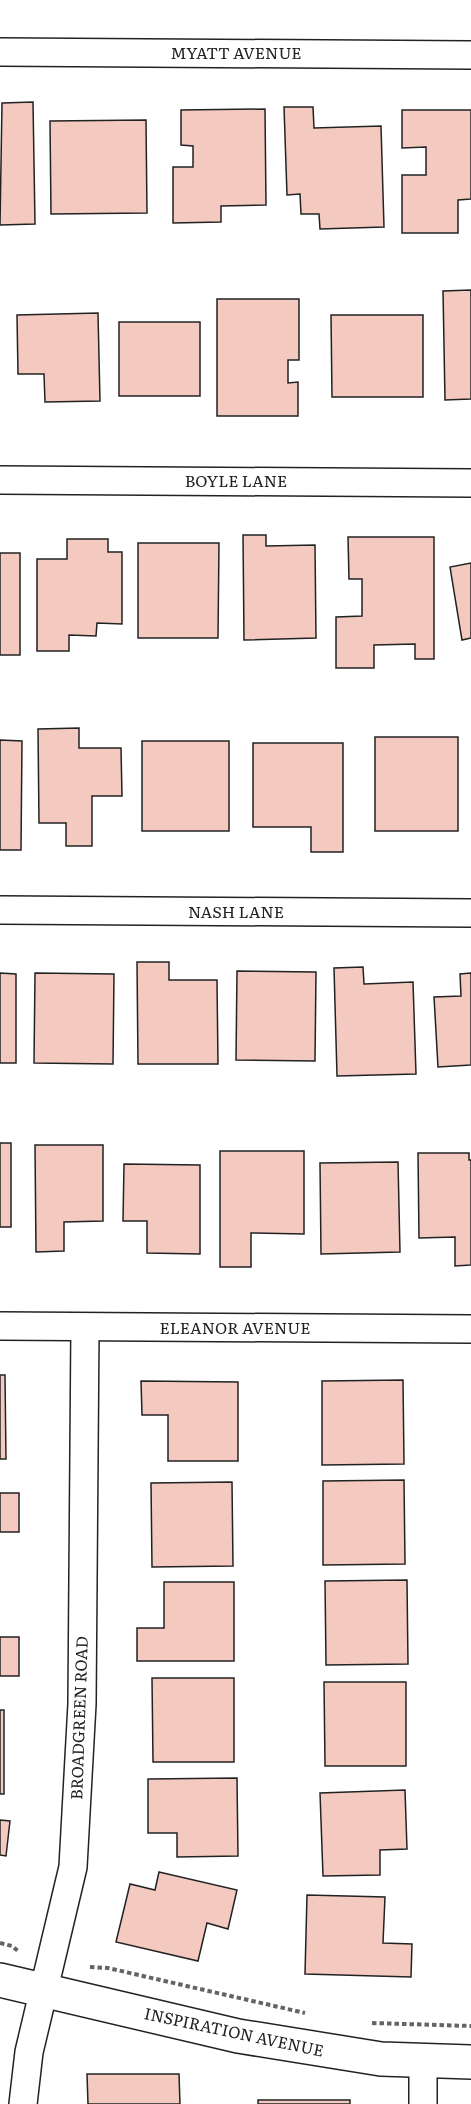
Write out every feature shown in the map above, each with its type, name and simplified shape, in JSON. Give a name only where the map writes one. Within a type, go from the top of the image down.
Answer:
[{"type":"street","name":"MYATT AVENUE","points":[[0,52],[471,55]]},
{"type":"street","name":"BOYLE LANE","points":[[0,480],[471,483]]},
{"type":"street","name":"NASH LANE","points":[[0,910],[471,913]]},
{"type":"street","name":"ELEANOR AVENUE","points":[[0,1326],[471,1329]]},
{"type":"street","name":"BROADGREEN ROAD","points":[[23,2104],[29,2052],[73,1867],[82,1704],[85,1327]]},
{"type":"street","name":"INSPIRATION AVENUE","points":[[0,1980],[238,2036],[381,2059],[471,2062]]},
{"type":"street","points":[[423,2061],[423,2104]]},
{"type":"path","points":[[0,1943],[12,1946],[21,1953]]},
{"type":"path","points":[[87,1967],[108,1968],[311,2014]]},
{"type":"path","points":[[362,2022],[471,2026]]},
{"type":"building","points":[[33,102],[35,224],[0,225],[2,103]]},
{"type":"building","points":[[284,107],[313,107],[314,128],[381,126],[384,227],[320,229],[319,214],[301,214],[300,194],[287,195]]},
{"type":"building","points":[[265,109],[266,205],[221,206],[221,222],[173,223],[173,167],[193,167],[193,146],[181,145],[181,110]]},
{"type":"building","points":[[402,110],[471,110],[471,199],[458,200],[458,233],[402,233],[402,175],[426,175],[426,147],[402,148]]},
{"type":"building","points":[[146,120],[147,213],[51,214],[50,121]]},
{"type":"building","points":[[471,290],[471,399],[445,400],[443,291]]},
{"type":"building","points":[[217,299],[299,299],[299,360],[288,360],[288,383],[298,382],[298,416],[217,416]]},
{"type":"building","points":[[98,313],[100,401],[45,402],[44,374],[18,374],[17,315]]},
{"type":"building","points":[[331,315],[423,315],[423,397],[332,397]]},
{"type":"building","points":[[119,322],[200,322],[200,396],[119,396]]},
{"type":"building","points":[[243,535],[266,535],[266,546],[315,545],[316,638],[244,640]]},
{"type":"building","points":[[348,537],[434,537],[434,659],[415,659],[415,644],[374,645],[374,668],[336,668],[336,617],[362,616],[362,579],[349,579]]},
{"type":"building","points":[[67,539],[108,539],[108,552],[122,552],[122,624],[97,623],[96,636],[69,635],[69,651],[37,651],[37,559],[67,559]]},
{"type":"building","points":[[138,543],[219,543],[218,638],[138,638]]},
{"type":"building","points":[[0,553],[20,553],[20,655],[0,655]]},
{"type":"building","points":[[471,563],[471,638],[462,640],[450,567]]},
{"type":"building","points":[[79,728],[79,748],[121,748],[122,796],[92,796],[92,846],[66,846],[66,823],[39,823],[38,729]]},
{"type":"building","points":[[375,737],[458,737],[458,831],[375,831]]},
{"type":"building","points":[[0,740],[22,741],[21,850],[0,850]]},
{"type":"building","points":[[142,741],[229,741],[229,831],[142,831]]},
{"type":"building","points":[[253,743],[343,743],[343,852],[311,852],[311,827],[253,827]]},
{"type":"building","points":[[137,962],[169,962],[169,980],[217,980],[218,1064],[138,1064]]},
{"type":"building","points":[[363,967],[364,984],[413,982],[416,1074],[337,1076],[334,968]]},
{"type":"building","points":[[237,971],[316,972],[315,1061],[236,1060]]},
{"type":"building","points":[[0,973],[16,974],[16,1063],[0,1063]]},
{"type":"building","points":[[35,973],[114,974],[113,1064],[34,1063]]},
{"type":"building","points":[[471,973],[471,1065],[438,1067],[434,997],[461,996],[460,974]]},
{"type":"building","points":[[0,1143],[11,1143],[11,1227],[0,1227]]},
{"type":"building","points":[[35,1145],[103,1145],[103,1221],[64,1222],[64,1251],[36,1252]]},
{"type":"building","points":[[220,1151],[304,1151],[304,1234],[251,1233],[251,1267],[220,1267]]},
{"type":"building","points":[[418,1153],[469,1153],[469,1160],[471,1160],[471,1265],[455,1266],[455,1237],[419,1238]]},
{"type":"building","points":[[398,1162],[400,1252],[321,1254],[320,1163]]},
{"type":"building","points":[[124,1164],[200,1165],[200,1254],[147,1253],[147,1221],[123,1221]]},
{"type":"building","points":[[0,1375],[5,1375],[6,1459],[0,1459]]},
{"type":"building","points":[[403,1380],[404,1464],[322,1465],[322,1381]]},
{"type":"building","points":[[141,1381],[238,1382],[238,1461],[168,1461],[168,1415],[142,1415]]},
{"type":"building","points":[[404,1480],[405,1564],[323,1565],[323,1481]]},
{"type":"building","points":[[232,1482],[233,1566],[152,1567],[151,1483]]},
{"type":"building","points":[[0,1493],[19,1493],[19,1532],[0,1532]]},
{"type":"building","points":[[407,1580],[408,1664],[326,1665],[325,1581]]},
{"type":"building","points":[[164,1582],[234,1582],[234,1661],[137,1661],[137,1628],[164,1628]]},
{"type":"building","points":[[0,1637],[19,1637],[19,1676],[0,1676]]},
{"type":"building","points":[[152,1678],[234,1678],[234,1762],[153,1762]]},
{"type":"building","points":[[324,1682],[406,1682],[406,1766],[325,1766]]},
{"type":"building","points":[[0,1710],[4,1710],[4,1794],[0,1794]]},
{"type":"building","points":[[237,1778],[238,1856],[177,1857],[177,1833],[148,1833],[148,1779]]},
{"type":"building","points":[[405,1790],[407,1849],[380,1850],[380,1875],[323,1876],[320,1793]]},
{"type":"building","points":[[0,1820],[10,1821],[6,1856],[0,1855]]},
{"type":"building","points":[[159,1872],[237,1890],[228,1929],[207,1923],[198,1961],[116,1942],[130,1884],[155,1890]]},
{"type":"building","points":[[307,1895],[385,1897],[383,1943],[412,1944],[411,1977],[305,1974]]},
{"type":"building","points":[[87,2074],[179,2074],[180,2104],[88,2104]]},
{"type":"building","points":[[258,2100],[350,2100],[350,2104],[258,2104]]}]
